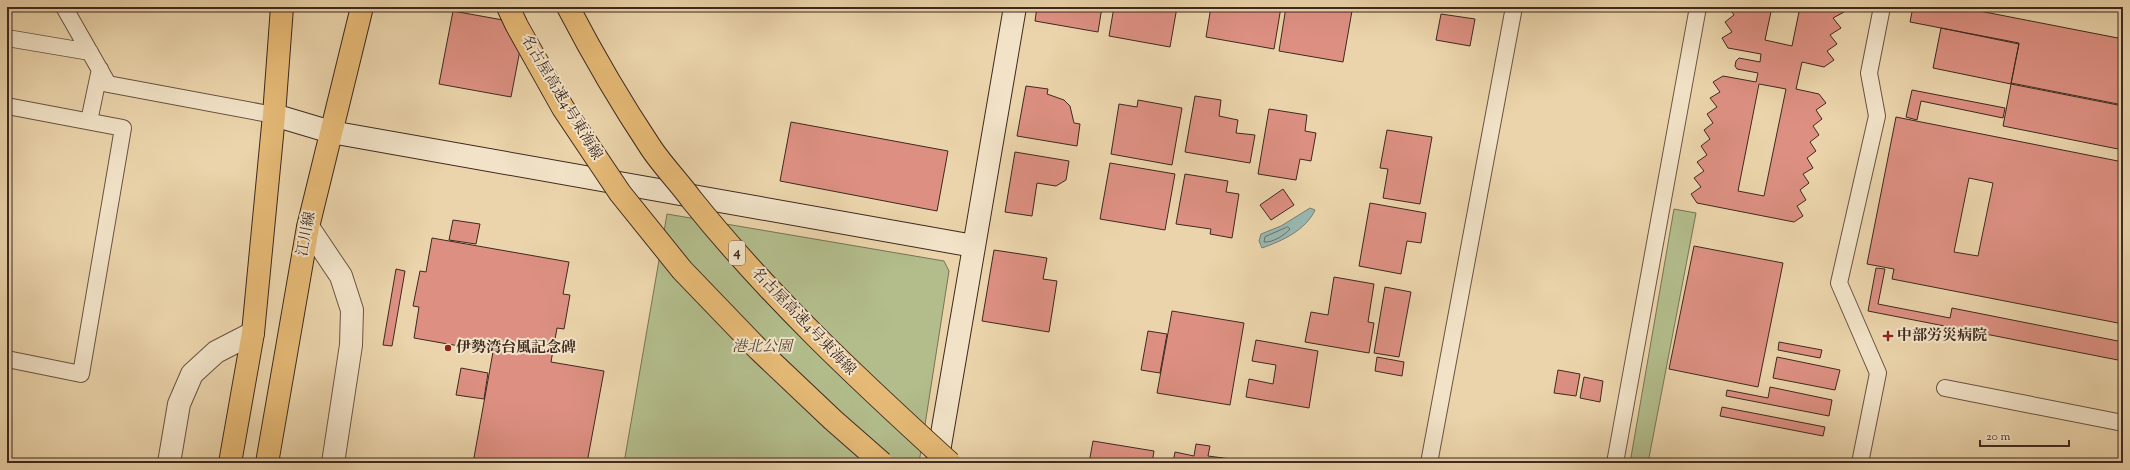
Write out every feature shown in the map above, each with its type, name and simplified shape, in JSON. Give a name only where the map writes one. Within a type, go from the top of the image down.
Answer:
[{"type":"main road","points":[[230,463],[253,333],[274,115],[282,7]]},
{"type":"main road","name":"江川線","points":[[268,463],[308,227],[362,7]]},
{"type":"main road","name":"名古屋高速4号東海線","points":[[508,7],[563,108],[620,193],[682,270],[758,349],[833,420],[882,463]]},
{"type":"main road","name":"名古屋高速4号東海線","points":[[568,7],[592,52],[652,148],[724,239],[796,317],[868,388],[950,463]]},
{"type":"street","points":[[937,463],[1015,7]]},
{"type":"street","points":[[274,115],[331,132],[974,246]]},
{"type":"street","points":[[308,227],[341,276],[352,310],[351,345],[333,463]]},
{"type":"street","points":[[169,463],[179,404],[192,374],[216,352],[253,333]]},
{"type":"lane","points":[[64,7],[108,84],[274,115]]},
{"type":"lane","points":[[1429,463],[1514,7]]},
{"type":"lane","points":[[1615,463],[1698,7]]},
{"type":"lane","points":[[1860,463],[1878,373],[1839,283],[1877,116],[1869,73],[1882,7]]},
{"type":"lane","points":[[7,38],[90,52]]},
{"type":"lane","points":[[89,121],[100,69]]},
{"type":"lane","points":[[7,106],[123,128],[81,374],[7,359]]},
{"type":"lane","points":[[1945,388],[2123,423]]},
{"type":"green space","points":[[1674,209],[1696,213],[1648,463],[1630,463]]},
{"type":"green space","name":"港北公園","points":[[667,214],[944,261],[949,271],[919,463],[624,463]]},
{"type":"water","points":[[1310,208],[1315,210],[1300,229],[1277,242],[1262,248],[1259,241],[1261,234],[1281,226]]},
{"type":"building","points":[[1037,7],[1102,7],[1098,32],[1035,21]]},
{"type":"building","points":[[1114,7],[1177,7],[1170,47],[1109,36]]},
{"type":"building","points":[[1211,7],[1281,7],[1274,49],[1206,37]]},
{"type":"building","points":[[1286,7],[1328,7],[1352,11],[1343,62],[1279,51]]},
{"type":"building","points":[[1729,7],[1772,7],[1765,40],[1792,46],[1800,7],[1840,7],[1844,12],[1833,18],[1841,28],[1830,35],[1837,44],[1827,51],[1834,60],[1824,67],[1802,62],[1796,89],[1819,94],[1826,103],[1816,110],[1822,119],[1813,126],[1819,135],[1810,142],[1816,151],[1807,158],[1813,168],[1803,174],[1809,183],[1800,190],[1806,200],[1797,206],[1803,216],[1794,222],[1697,203],[1691,194],[1701,187],[1694,178],[1704,171],[1697,162],[1707,155],[1701,146],[1710,139],[1704,130],[1713,123],[1707,114],[1717,107],[1710,98],[1720,92],[1713,82],[1723,76],[1756,82],[1758,73],[1737,69],[1735,66],[1736,61],[1739,58],[1760,62],[1761,54],[1728,48],[1722,38],[1732,32],[1725,22],[1734,15]],"holes":[[[1759,84],[1786,89],[1764,196],[1738,191]]]},
{"type":"building","points":[[1913,7],[2123,7],[2123,105],[2011,83],[2019,43],[1910,22]]},
{"type":"building","points":[[1959,7],[2123,7],[2123,39]]},
{"type":"building","points":[[453,11],[525,24],[511,97],[439,84]]},
{"type":"building","points":[[1441,14],[1475,19],[1470,46],[1436,40]]},
{"type":"building","points":[[1941,28],[2019,44],[2011,84],[1933,68]]},
{"type":"building","points":[[2011,84],[2123,106],[2123,150],[2003,126]]},
{"type":"building","points":[[1026,86],[1048,89],[1047,94],[1064,100],[1070,106],[1074,123],[1080,124],[1077,146],[1017,136]]},
{"type":"building","points":[[1912,90],[2005,108],[2003,118],[1921,101],[1917,120],[1906,117]]},
{"type":"building","points":[[1195,96],[1221,100],[1219,116],[1238,120],[1236,133],[1255,135],[1250,163],[1185,152]]},
{"type":"building","points":[[1138,100],[1182,108],[1172,165],[1111,154],[1119,104],[1137,107]]},
{"type":"building","points":[[1269,109],[1307,115],[1305,131],[1316,133],[1311,161],[1300,159],[1296,180],[1258,174]]},
{"type":"building","points":[[1896,117],[2123,162],[2123,324],[1892,279],[1894,269],[1867,264]],"holes":[[[1969,178],[1993,183],[1978,256],[1954,252]]]},
{"type":"building","points":[[791,122],[948,151],[937,211],[780,181]]},
{"type":"building","points":[[1387,130],[1432,137],[1420,204],[1383,198],[1388,169],[1380,168]]},
{"type":"building","points":[[1015,152],[1069,161],[1066,180],[1056,186],[1037,183],[1032,216],[1005,212]]},
{"type":"building","points":[[1110,163],[1175,174],[1165,230],[1100,219]]},
{"type":"building","points":[[1185,174],[1228,181],[1226,192],[1239,194],[1232,238],[1210,234],[1211,229],[1176,224]]},
{"type":"building","points":[[1283,189],[1294,205],[1271,220],[1260,205]]},
{"type":"building","points":[[1370,203],[1426,213],[1421,243],[1407,241],[1401,274],[1359,266]]},
{"type":"building","points":[[453,220],[480,224],[476,244],[449,240]]},
{"type":"building","points":[[432,238],[569,262],[563,294],[570,295],[564,329],[557,328],[551,362],[604,371],[587,463],[473,463],[493,352],[414,338],[419,307],[413,306],[420,271],[426,272]]},
{"type":"building","points":[[1694,246],[1783,263],[1758,387],[1669,369]]},
{"type":"building","points":[[994,250],[1047,258],[1043,279],[1057,281],[1049,332],[982,321]]},
{"type":"building","points":[[1876,268],[1885,269],[1878,304],[1950,318],[1952,308],[2123,342],[2123,361],[1868,311]]},
{"type":"building","points":[[396,269],[405,271],[392,346],[383,345]]},
{"type":"building","points":[[1334,277],[1374,284],[1368,322],[1374,323],[1369,353],[1305,342],[1311,312],[1328,315]]},
{"type":"building","points":[[1385,287],[1411,292],[1399,357],[1374,353]]},
{"type":"building","points":[[1172,311],[1244,323],[1230,405],[1157,393]]},
{"type":"building","points":[[1148,331],[1167,334],[1160,373],[1141,370]]},
{"type":"building","points":[[1256,340],[1318,351],[1309,408],[1246,397],[1249,379],[1273,384],[1276,365],[1252,361]]},
{"type":"building","points":[[1779,342],[1822,350],[1820,358],[1778,350]]},
{"type":"building","points":[[1377,357],[1404,362],[1402,376],[1375,371]]},
{"type":"building","points":[[1777,357],[1840,370],[1835,390],[1773,378]]},
{"type":"building","points":[[461,368],[488,373],[484,399],[456,395]]},
{"type":"building","points":[[1558,370],[1580,374],[1576,396],[1554,393]]},
{"type":"building","points":[[1584,377],[1603,381],[1600,402],[1580,398]]},
{"type":"building","points":[[1770,387],[1832,400],[1829,416],[1726,396],[1727,390],[1768,398]]},
{"type":"building","points":[[1722,407],[1825,427],[1823,436],[1720,416]]},
{"type":"building","points":[[1093,441],[1154,451],[1152,463],[1089,463]]},
{"type":"building","points":[[1196,444],[1210,446],[1208,456],[1231,459],[1230,463],[1173,463],[1175,452],[1194,456]]},
{"type":"place","name":"中部労災病院","points":[[1888,336]]},
{"type":"place","name":"伊勢湾台風記念碑","points":[[448,348]]}]
